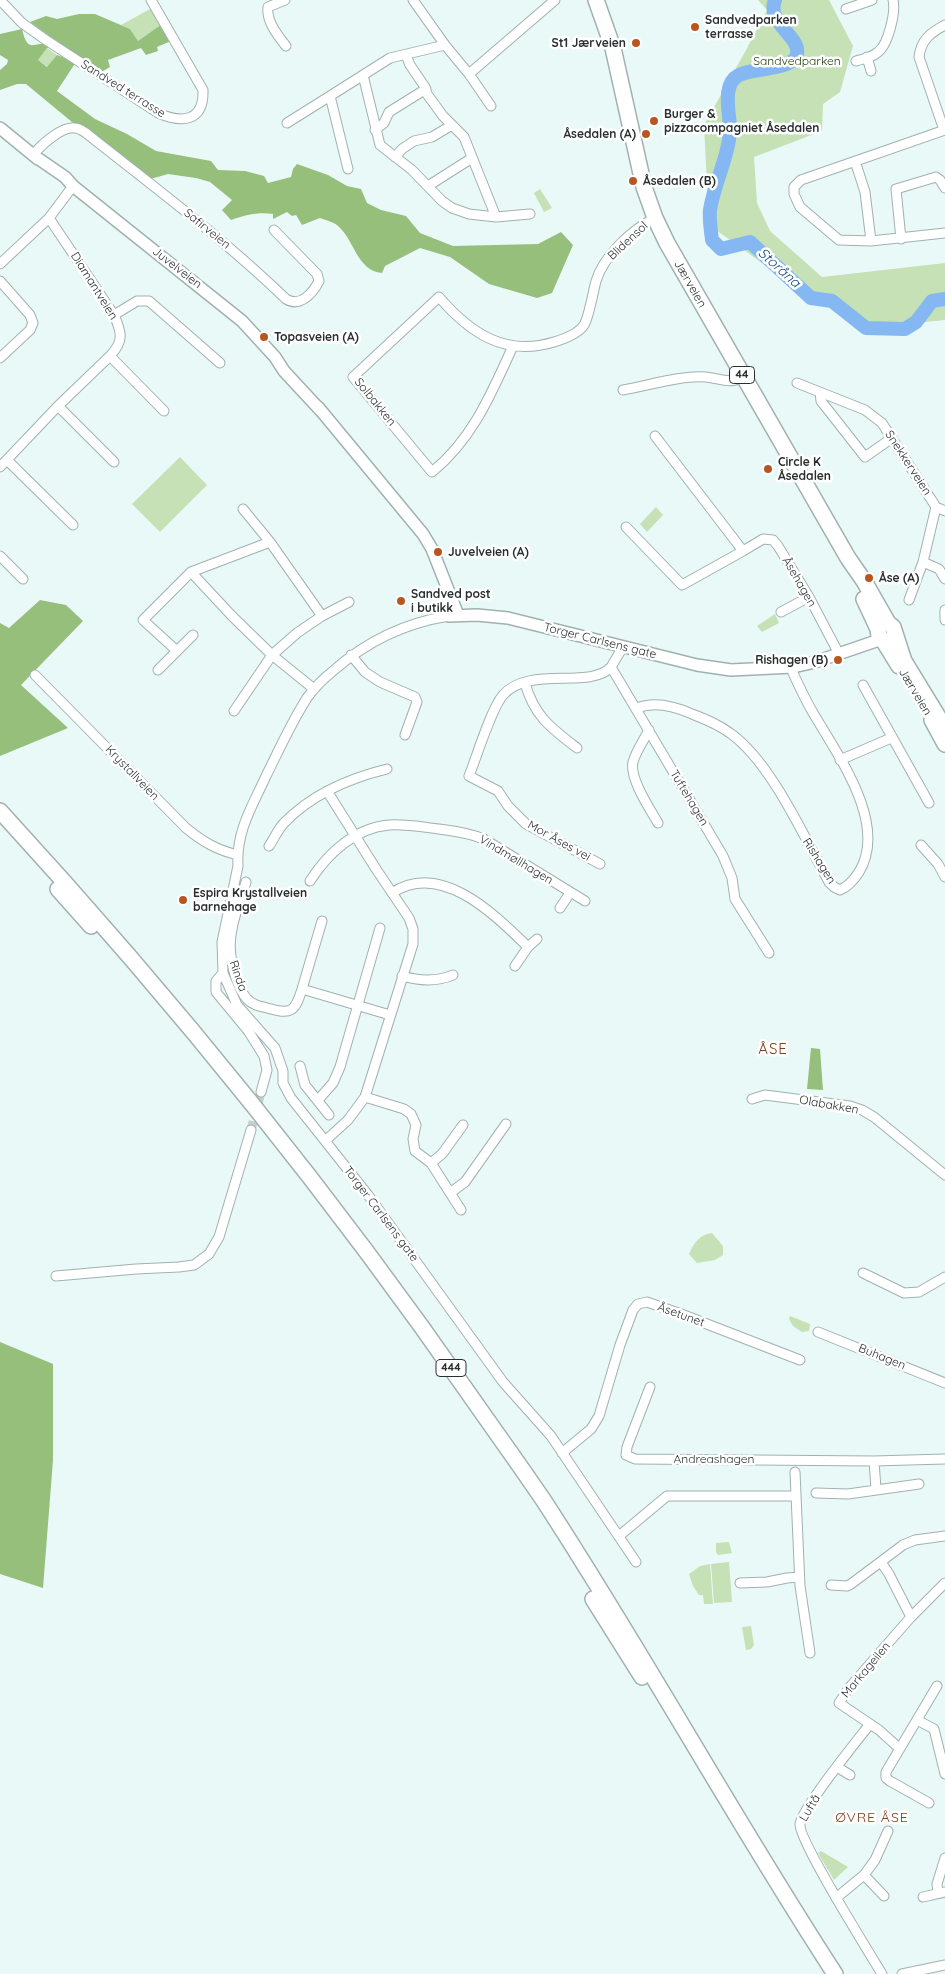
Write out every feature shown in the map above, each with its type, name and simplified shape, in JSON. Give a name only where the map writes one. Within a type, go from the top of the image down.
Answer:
[{"type":"main road","name":"Jærveien","points":[[596,0],[613,48],[644,187],[655,218],[667,243],[743,377],[848,558],[864,581],[884,632],[945,744]]},
{"type":"main road","name":"Jærveien","points":[[603,0],[632,96],[644,187]]},
{"type":"main road","name":"Jærveien","points":[[884,632],[945,728]]},
{"type":"main road","name":"444","points":[[0,811],[82,900],[197,1035],[342,1218],[437,1347],[542,1499],[624,1628],[786,1899],[835,1974]]},
{"type":"main road","name":"444","points":[[0,825],[171,1020],[266,1135],[334,1222],[473,1415],[589,1591],[822,1974]]},
{"type":"street","name":"Sandved terrasse","points":[[0,0],[22,23],[38,35],[158,113],[171,118],[191,118],[197,113],[203,102],[203,90],[151,0]]},
{"type":"street","points":[[285,0],[272,4],[268,7],[267,13],[277,34],[286,46]]},
{"type":"street","points":[[413,0],[445,45],[470,74],[491,106]]},
{"type":"street","points":[[470,74],[555,0]]},
{"type":"street","points":[[846,9],[872,0]]},
{"type":"street","points":[[856,61],[877,54],[882,49],[894,16],[893,0]]},
{"type":"street","points":[[945,25],[930,34],[924,41],[920,48],[919,57],[944,130],[801,180],[794,186],[794,194],[800,207],[834,237],[849,241],[871,241],[945,234]]},
{"type":"street","points":[[287,123],[390,58],[445,45]]},
{"type":"street","points":[[406,55],[410,65],[432,100],[464,137],[496,217]]},
{"type":"street","points":[[866,57],[871,71]]},
{"type":"street","points":[[363,75],[380,145],[396,157],[452,208],[469,214],[496,217],[530,214]]},
{"type":"street","points":[[375,130],[384,122],[389,112],[426,89]]},
{"type":"street","points":[[330,96],[348,169]]},
{"type":"street","points":[[396,157],[402,149],[414,141],[432,137],[452,124]]},
{"type":"street","name":"Safirveien","points":[[33,155],[43,143],[69,128],[76,128],[86,133],[221,240],[257,270],[286,299],[292,303],[299,302],[311,294],[319,281],[317,274],[274,230]]},
{"type":"street","name":"Juvelveien","points":[[1,129],[62,180],[73,186],[226,306],[288,368],[423,534],[432,549],[447,589],[454,616]]},
{"type":"street","points":[[428,186],[472,158]]},
{"type":"street","points":[[855,160],[865,192],[871,241]]},
{"type":"street","points":[[901,239],[896,189],[936,177],[945,188]]},
{"type":"street","points":[[0,264],[49,218],[73,186]]},
{"type":"street","name":"Diamantveien","points":[[0,467],[58,406],[119,347],[121,331],[114,316],[49,218]]},
{"type":"street","name":"Blidensol","points":[[560,340],[569,337],[584,325],[597,278],[606,261],[644,224],[655,218]]},
{"type":"street","points":[[0,282],[30,315],[33,323],[30,330],[0,358]]},
{"type":"street","name":"Solbakken","points":[[513,346],[491,394],[474,425],[444,462],[432,472],[353,377],[439,297],[457,318],[486,338],[513,346],[545,345],[560,340]]},
{"type":"street","points":[[114,316],[137,301],[149,302],[220,363]]},
{"type":"street","points":[[110,356],[164,411]]},
{"type":"street","points":[[622,390],[692,377],[706,377],[736,382],[743,377]]},
{"type":"street","name":"Snekkerveien","points":[[797,383],[865,410],[882,423],[941,509],[909,600]]},
{"type":"street","points":[[820,392],[821,401],[865,457],[892,438]]},
{"type":"street","points":[[58,406],[114,462]]},
{"type":"street","points":[[655,436],[743,551]]},
{"type":"street","points":[[7,460],[73,526]]},
{"type":"street","points":[[243,509],[270,542],[322,616]]},
{"type":"street","name":"Åsehagen","points":[[626,527],[682,585],[763,539],[773,540],[808,597],[839,654]]},
{"type":"street","points":[[177,651],[143,620],[191,572],[270,542]]},
{"type":"street","points":[[0,556],[23,579]]},
{"type":"street","points":[[923,562],[939,568],[945,579]]},
{"type":"street","points":[[191,572],[272,655],[314,689]]},
{"type":"street","points":[[781,612],[808,597]]},
{"type":"street","points":[[234,712],[272,655],[297,633],[322,616],[349,602]]},
{"type":"street","points":[[945,610],[945,620]]},
{"type":"street","name":"Torger Carlsens gate","points":[[636,1562],[538,1419],[503,1382],[373,1202],[290,1098],[283,1083],[283,1071],[275,1048],[237,1005],[224,973],[222,942],[238,866],[242,828],[291,724],[314,689],[351,655],[387,634],[406,626],[427,620],[454,616],[508,618],[697,665],[722,669],[755,670],[793,667],[839,654],[884,632]]},
{"type":"street","points":[[158,670],[193,636]]},
{"type":"street","points":[[611,667],[623,647]]},
{"type":"street","points":[[351,655],[365,672],[415,698],[417,702],[404,735]]},
{"type":"street","name":"Mor Åses vei","points":[[600,864],[526,824],[508,806],[498,791],[469,776],[501,698],[509,689],[525,682],[538,680],[600,676],[611,667]]},
{"type":"street","name":"Tuftehagen","points":[[611,667],[723,856],[732,878],[735,899],[769,953]]},
{"type":"street","name":"Rishagen","points":[[637,708],[655,704],[685,711],[712,722],[730,733],[744,746],[770,778],[829,882],[840,890],[854,880],[864,864],[868,841],[867,819],[861,799],[810,709],[793,673],[793,667]]},
{"type":"street","name":"Krystallveien","points":[[35,675],[186,828],[204,843],[220,851],[238,855]]},
{"type":"street","points":[[525,682],[530,698],[540,715],[554,730],[578,748]]},
{"type":"street","points":[[863,685],[928,803]]},
{"type":"street","points":[[649,730],[632,764],[633,774],[658,823]]},
{"type":"street","points":[[840,760],[891,738]]},
{"type":"street","points":[[269,846],[284,824],[303,807],[327,791],[363,775],[387,769]]},
{"type":"street","points":[[325,1141],[348,1120],[365,1097],[413,944],[409,918],[327,791]]},
{"type":"street","name":"Vindmøllhagen","points":[[310,881],[332,852],[355,837],[372,829],[387,826],[420,826],[471,833],[484,839],[585,902]]},
{"type":"street","points":[[921,845],[941,862],[945,877]]},
{"type":"street","name":"Rinda","points":[[246,882],[231,937],[231,954],[238,984],[246,997],[255,1005],[285,1012],[292,1010],[297,1005],[322,921]]},
{"type":"street","points":[[392,893],[410,883],[440,883],[484,907],[528,947]]},
{"type":"street","points":[[560,908],[570,893]]},
{"type":"street","points":[[318,1100],[333,1083],[340,1067],[380,928]]},
{"type":"street","points":[[515,966],[528,947],[537,940]]},
{"type":"street","points":[[224,973],[216,981],[216,992],[249,1032],[264,1056],[267,1070],[261,1092]]},
{"type":"street","points":[[402,976],[415,980],[435,980],[453,975]]},
{"type":"street","points":[[302,989],[390,1015]]},
{"type":"street","points":[[300,1066],[305,1085],[329,1115]]},
{"type":"street","name":"Olabakken","points":[[752,1100],[765,1095],[850,1106],[862,1110],[874,1117],[945,1175]]},
{"type":"street","points":[[365,1097],[404,1109],[411,1114],[416,1125],[413,1139],[414,1148],[418,1154],[431,1164],[461,1210]]},
{"type":"street","points":[[450,1193],[465,1182],[506,1124]]},
{"type":"street","points":[[431,1164],[442,1154],[463,1125]]},
{"type":"street","points":[[56,1276],[194,1265],[209,1254],[219,1237],[251,1130]]},
{"type":"street","points":[[863,1273],[904,1293],[919,1292],[945,1278]]},
{"type":"street","name":"Åsetunet","points":[[562,1453],[591,1429],[599,1416],[620,1345],[633,1310],[638,1304],[647,1302],[682,1314],[800,1360]]},
{"type":"street","name":"Buhagen","points":[[818,1332],[945,1383]]},
{"type":"street","name":"Andreashagen","points":[[650,1387],[627,1447],[626,1455],[635,1459],[874,1461],[945,1459]]},
{"type":"street","points":[[874,1461],[876,1490]]},
{"type":"street","points":[[795,1472],[799,1577],[810,1653]]},
{"type":"street","points":[[816,1494],[848,1494],[920,1484]]},
{"type":"street","points":[[619,1536],[667,1496],[795,1496]]},
{"type":"street","points":[[830,1585],[847,1586],[851,1584],[908,1542],[945,1536]]},
{"type":"street","points":[[881,1562],[911,1617]]},
{"type":"street","points":[[740,1583],[767,1582],[799,1577]]},
{"type":"street","name":"Markageilen","points":[[899,1748],[870,1724],[839,1703],[849,1688],[911,1617],[945,1582]]},
{"type":"street","points":[[929,1803],[886,1778],[886,1772],[937,1686]]},
{"type":"street","points":[[917,1720],[934,1730],[945,1774]]},
{"type":"street","name":"Luftå","points":[[870,1724],[811,1804],[801,1820],[800,1827],[836,1898],[882,1974]]},
{"type":"street","points":[[838,1767],[850,1774]]},
{"type":"street","points":[[836,1898],[864,1875],[875,1860],[888,1830]]},
{"type":"street","points":[[923,1897],[942,1893],[937,1884],[945,1858]]},
{"type":"street","points":[[864,1875],[884,1896]]},
{"type":"street","points":[[902,1974],[945,1965]]},
{"type":"green space","name":"Sandvedparken","points":[[758,0],[829,0],[853,46],[840,92],[823,104],[822,131],[754,157],[757,203],[770,231],[822,277],[945,263],[945,320],[866,328],[845,312],[811,298],[709,225],[704,125],[767,10]]},
{"type":"green space","points":[[153,9],[162,24],[138,41],[130,29],[121,25]]},
{"type":"green space","points":[[79,14],[95,14],[130,29],[138,41],[162,24],[171,41],[157,47],[158,51],[146,55],[141,48],[108,60],[110,67],[103,71],[69,51],[30,22],[46,16],[57,19]]},
{"type":"green space","points":[[22,29],[27,43],[30,45],[48,44],[54,47],[47,48],[38,60],[47,67],[57,55],[76,62],[57,91],[95,119],[127,134],[156,151],[211,161],[218,170],[245,171],[264,176],[268,183],[291,177],[293,169],[297,164],[328,175],[347,186],[361,189],[367,203],[381,210],[406,216],[420,233],[453,246],[538,244],[561,232],[573,245],[552,293],[537,298],[489,284],[450,257],[420,248],[385,266],[382,273],[374,271],[361,261],[343,232],[332,222],[320,218],[302,225],[296,215],[292,216],[287,212],[273,219],[273,214],[262,213],[231,220],[222,210],[232,200],[210,182],[168,174],[147,180],[26,84],[17,84],[0,90],[0,70],[7,64],[8,60],[0,55],[0,34]]},
{"type":"green space","points":[[47,48],[57,55],[48,67],[38,60]]},
{"type":"green space","points":[[540,189],[552,208],[544,212],[534,193]]},
{"type":"green space","points":[[180,457],[207,485],[160,532],[132,504]]},
{"type":"green space","points":[[656,507],[663,515],[647,532],[640,524]]},
{"type":"green space","points":[[40,600],[66,605],[83,621],[21,685],[68,728],[0,756],[0,623],[9,628]]},
{"type":"green space","points":[[775,614],[779,623],[762,632],[757,626]]},
{"type":"green space","points":[[811,1048],[820,1049],[823,1090],[807,1089]]},
{"type":"green space","points":[[712,1233],[723,1246],[723,1255],[715,1260],[697,1263],[689,1254],[691,1250],[700,1238]]},
{"type":"green space","points":[[790,1316],[810,1324],[809,1331],[802,1332],[793,1326],[789,1319]]},
{"type":"green space","points":[[0,1342],[53,1364],[53,1460],[43,1588],[0,1574]]},
{"type":"green space","points":[[729,1542],[732,1553],[718,1555],[716,1543]]},
{"type":"green space","points":[[729,1562],[732,1602],[714,1603],[711,1564]]},
{"type":"green space","points":[[710,1564],[713,1604],[704,1604],[703,1595],[699,1595],[693,1586],[689,1574],[700,1566]]},
{"type":"green space","points":[[751,1626],[754,1645],[751,1649],[746,1650],[742,1627]]},
{"type":"green space","points":[[821,1851],[848,1867],[834,1880],[818,1853]]},
{"type":"waterway","name":"Storåna","points":[[775,0],[773,9],[775,16],[795,43],[796,57],[792,61],[778,67],[739,75],[730,86],[728,93],[729,142],[710,210],[712,240],[721,249],[750,242],[811,298],[832,301],[866,328],[905,329],[916,322],[932,301],[945,299]]},
{"type":"tunnel","points":[[251,1130],[261,1092]]},
{"type":"place","name":"Sandvedparken terrasse","points":[[695,27]]},
{"type":"place","name":"St1 Jærveien","points":[[636,43]]},
{"type":"place","name":"Burger & pizzacompagniet Åsedalen","points":[[654,121]]},
{"type":"place","name":"Åsedalen (A)","points":[[646,134]]},
{"type":"place","name":"Åsedalen (B)","points":[[633,181]]},
{"type":"place","name":"Topasveien (A)","points":[[264,337]]},
{"type":"place","name":"Circle K Åsedalen","points":[[768,469]]},
{"type":"place","name":"Juvelveien (A)","points":[[438,552]]},
{"type":"place","name":"Åse (A)","points":[[869,578]]},
{"type":"place","name":"Sandved post i butikk","points":[[401,601]]},
{"type":"place","name":"Rishagen (B)","points":[[838,660]]},
{"type":"place","name":"Espira Krystallveien barnehage","points":[[183,900]]},
{"type":"district","name":"ÅSE","points":[[773,1049]]},
{"type":"district","name":"ØVRE ÅSE","points":[[872,1818]]}]
